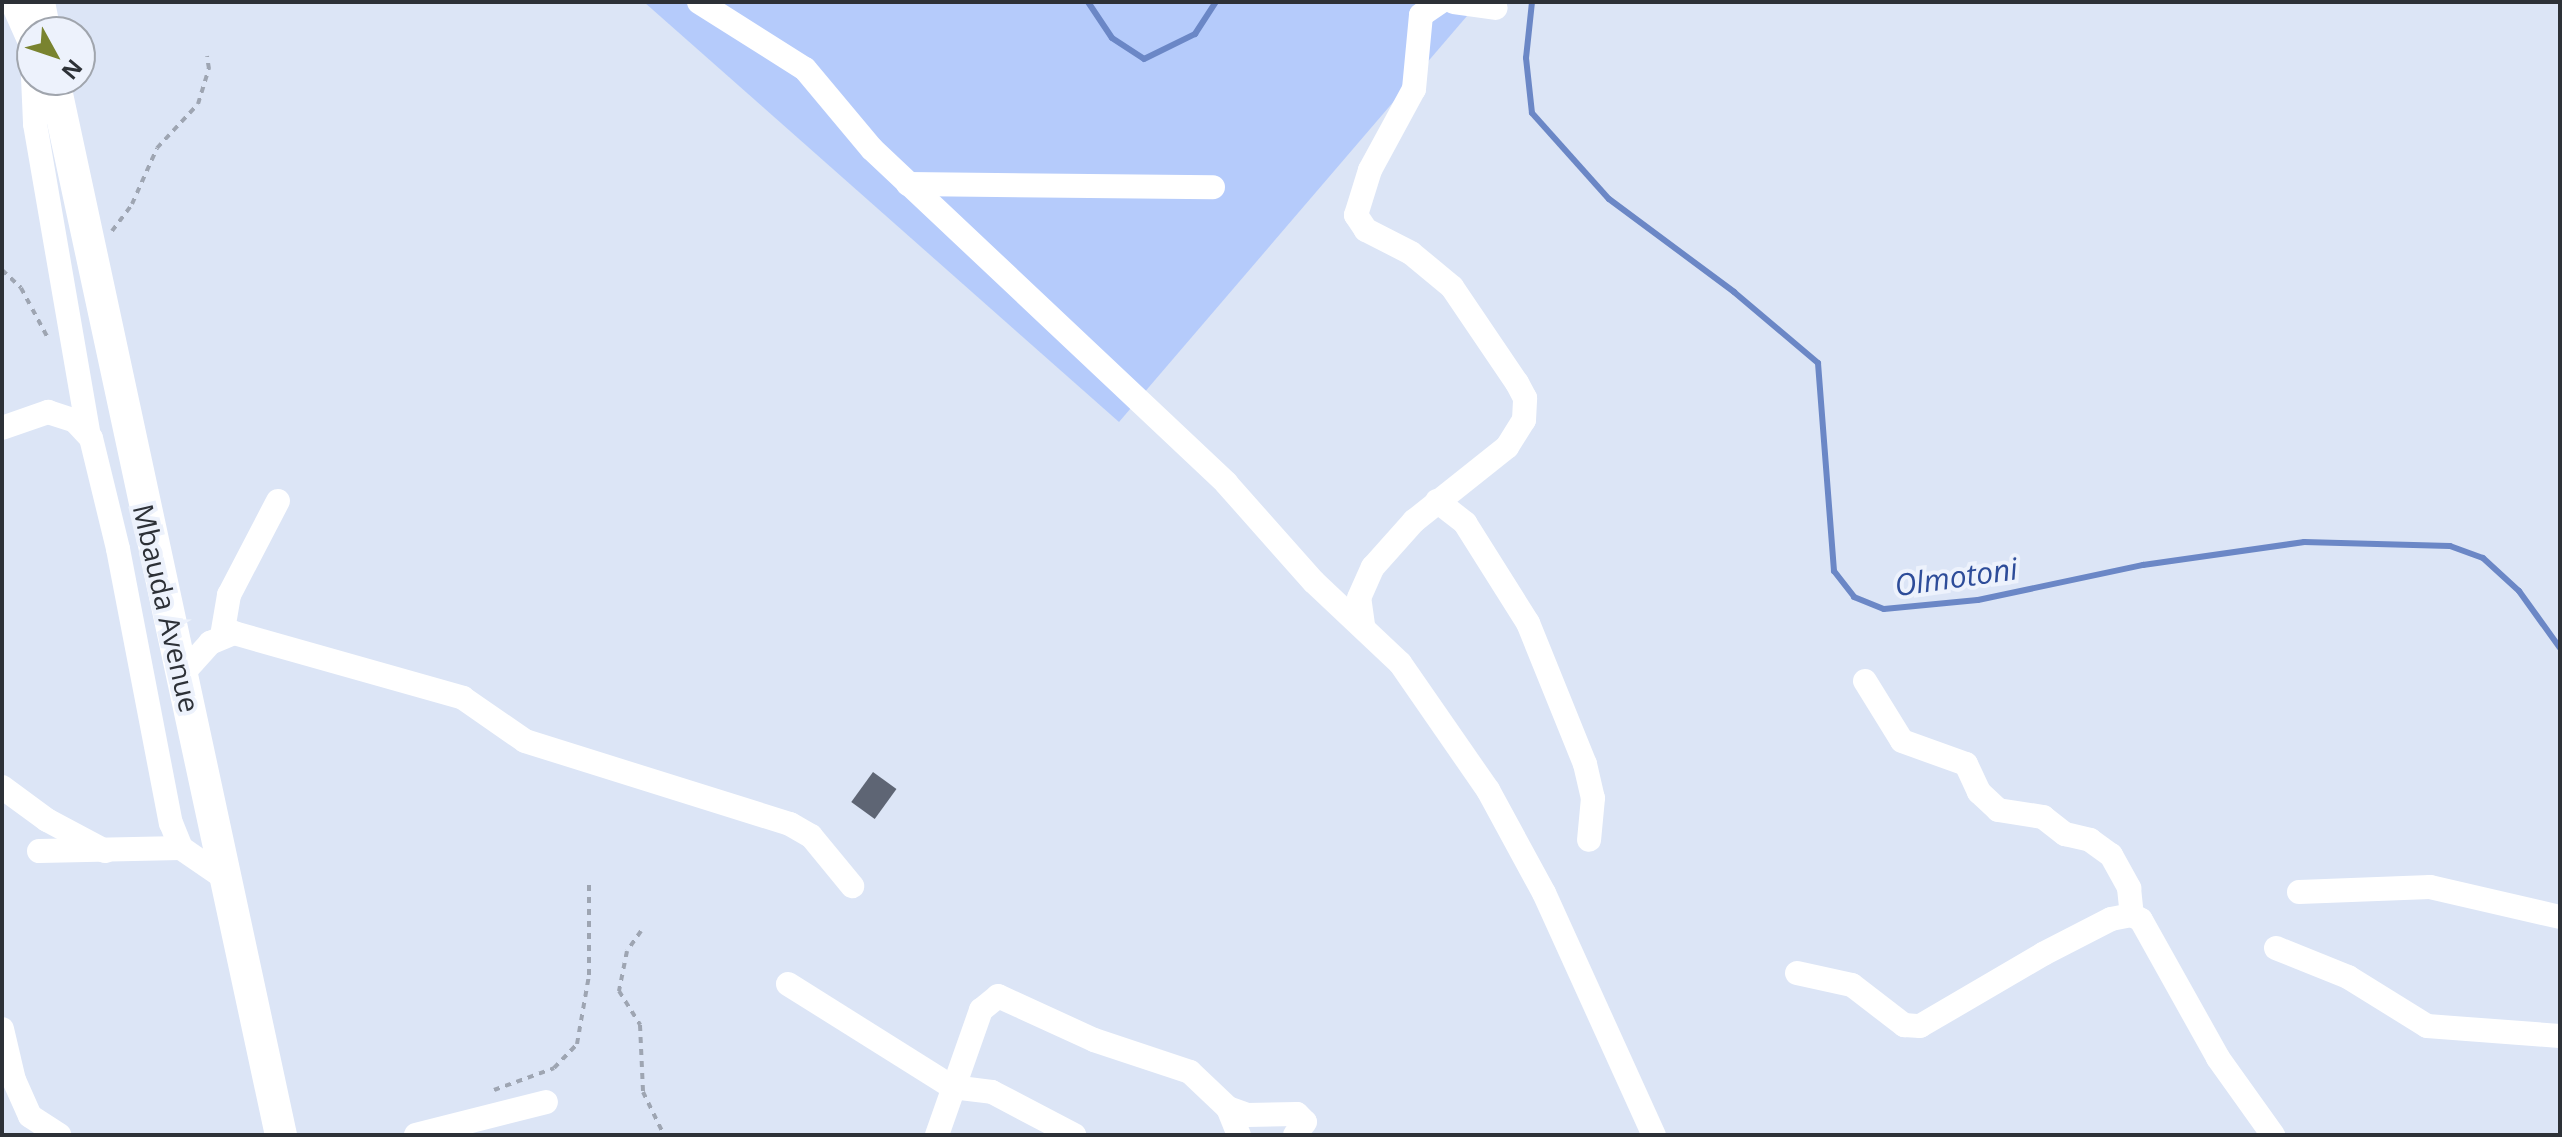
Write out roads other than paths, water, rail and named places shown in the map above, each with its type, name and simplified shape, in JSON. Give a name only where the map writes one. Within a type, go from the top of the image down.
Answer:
[{"type":"street","points":[[699,2],[805,69],[908,184],[1226,483],[1314,582],[1363,625],[1421,688],[1488,790],[1544,893],[1654,1135]]},
{"type":"street","points":[[1363,625],[1359,598],[1364,580],[1388,548],[1437,501],[1507,447],[1520,431],[1526,408],[1517,383],[1444,278],[1366,230],[1356,215],[1370,170],[1414,89],[1421,15],[1440,2]]},
{"type":"street","points":[[1454,2],[1496,8]]},
{"type":"street","points":[[34,96],[35,124],[88,432],[118,549],[163,797],[181,848],[223,877]]},
{"type":"street","name":"Mbauda Avenue","points":[[57,96],[147,528],[185,671],[223,877],[281,1135]]},
{"type":"street","points":[[908,184],[1213,187]]},
{"type":"street","points":[[2,428],[48,412],[75,421],[88,432]]},
{"type":"street","points":[[222,636],[229,595],[278,501]]},
{"type":"street","points":[[1437,501],[1465,523],[1528,623],[1585,764],[1593,798],[1589,840]]},
{"type":"street","points":[[185,671],[222,636],[234,633],[463,698],[525,741],[790,824],[811,836],[852,886]]},
{"type":"street","points":[[1865,681],[1902,741],[1966,764],[1979,792],[1998,810],[2043,817],[2065,834],[2090,840],[2111,855],[2129,888],[2132,915]]},
{"type":"street","points":[[2,787],[47,820],[105,851]]},
{"type":"street","points":[[39,851],[181,848]]},
{"type":"street","points":[[2299,892],[2430,887],[2560,917]]},
{"type":"street","points":[[1797,973],[1852,985],[1904,1025],[1920,1026],[2043,954],[2111,919],[2132,915],[2141,920],[2218,1058],[2273,1135]]},
{"type":"street","points":[[2276,948],[2348,977],[2427,1026],[2560,1036]]},
{"type":"street","points":[[788,984],[952,1087],[992,1092],[1074,1135]]},
{"type":"street","points":[[937,1135],[981,1010],[998,996],[1094,1040],[1190,1072],[1228,1108],[1247,1115],[1297,1114],[1305,1122],[1295,1135]]},
{"type":"street","points":[[2,1029],[14,1080],[30,1116],[59,1135]]},
{"type":"street","points":[[416,1135],[546,1102]]},
{"type":"street","points":[[1228,1108],[1239,1135]]},
{"type":"waterway","name":"Olmotoni","points":[[1088,2],[1112,38],[1144,59],[1195,34],[1216,2]]},
{"type":"waterway","name":"Olmotoni","points":[[1532,2],[1526,58],[1532,113],[1609,199],[1734,292],[1818,363],[1834,571],[1854,597],[1884,609],[1978,600],[2143,565],[2304,542],[2450,546],[2483,558],[2519,591],[2560,648]]}]
